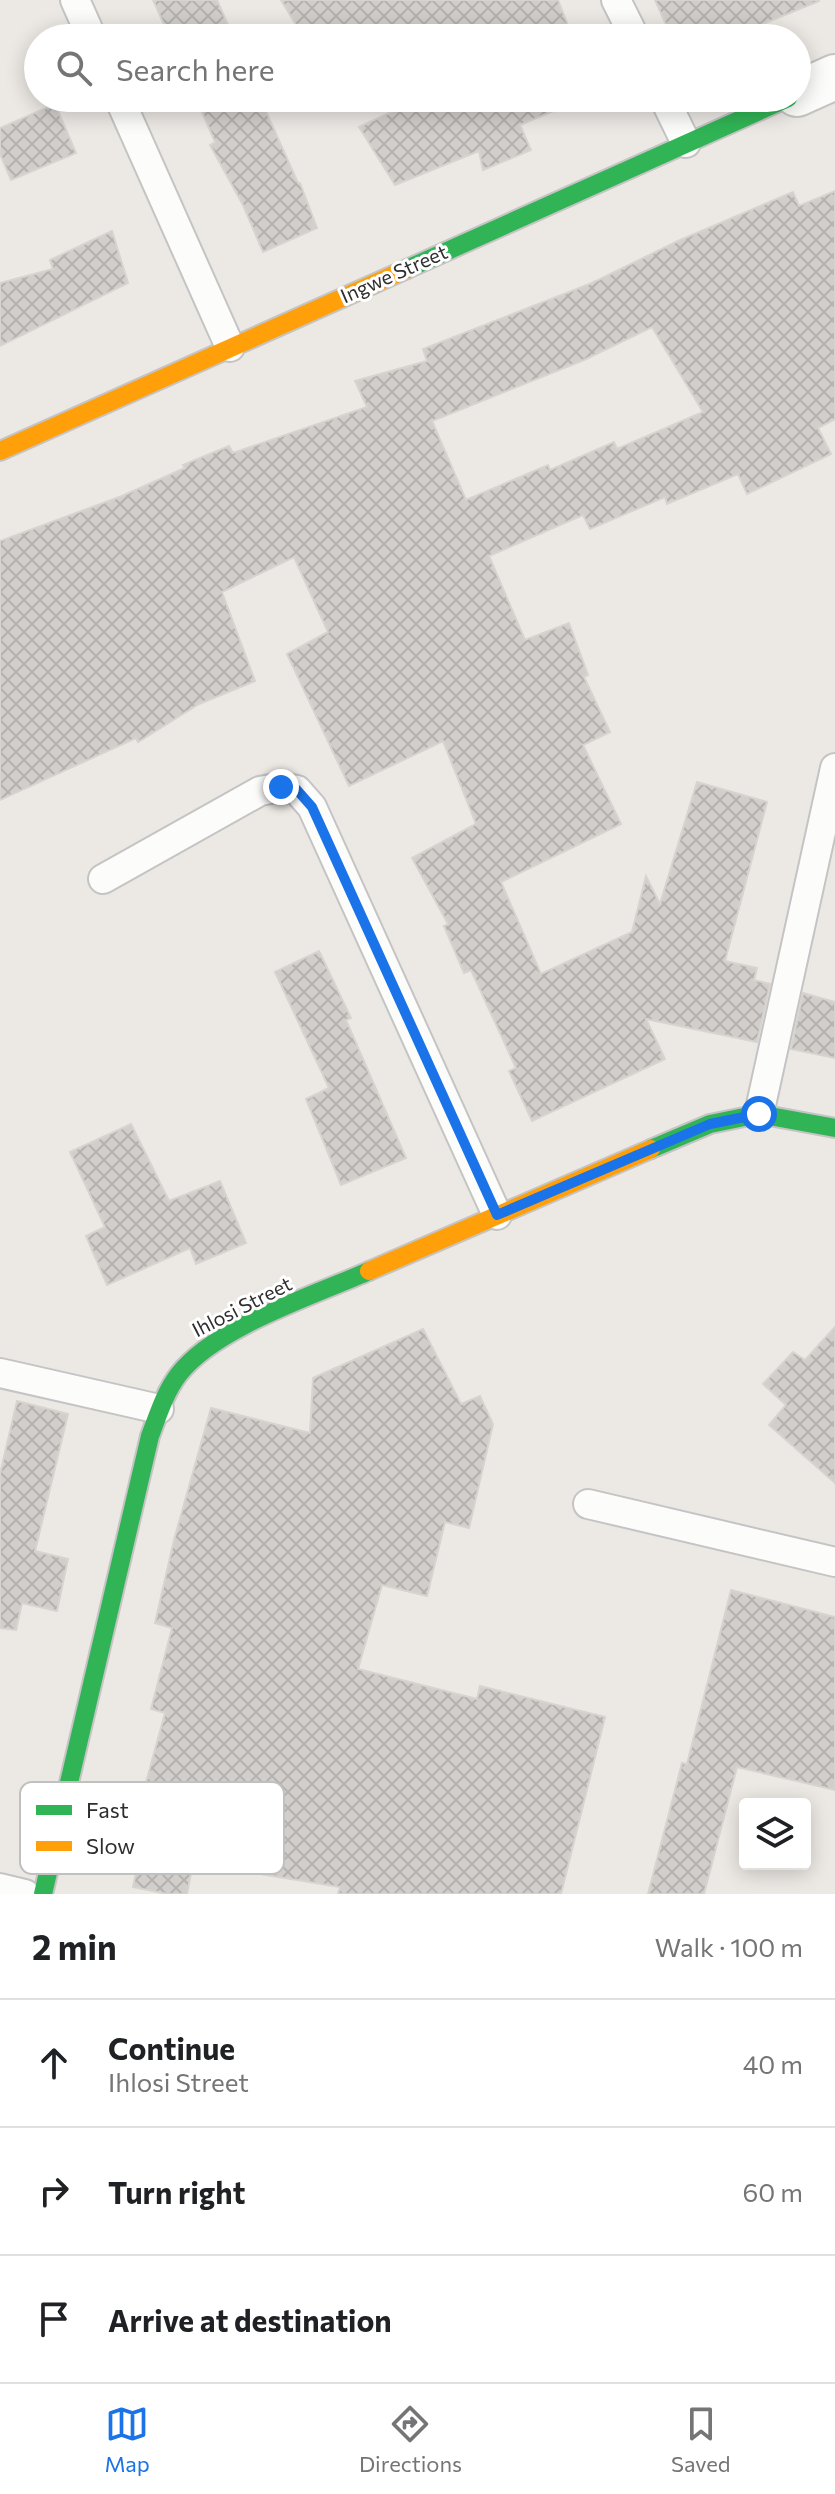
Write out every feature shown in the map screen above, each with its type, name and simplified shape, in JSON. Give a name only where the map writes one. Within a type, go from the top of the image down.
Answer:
[{"type":"street","points":[[811,88],[835,77]]},
{"type":"street","name":"Ingwe Street","points":[[0,451],[756,112]]},
{"type":"street","name":"Ihlosi Street","points":[[69,1782],[150,1436],[175,1377],[194,1355],[263,1317],[698,1128],[759,1114],[835,1128]]},
{"type":"street","name":"Ihlosi Street","points":[[43,1894],[48,1874]]},
{"type":"lane","points":[[75,0],[86,24]]},
{"type":"lane","points":[[616,0],[628,24]]},
{"type":"lane","points":[[125,112],[230,347]]},
{"type":"lane","points":[[671,112],[686,143]]},
{"type":"lane","points":[[759,1114],[835,768]]},
{"type":"lane","points":[[103,879],[260,791],[281,787],[297,790],[312,807],[497,1215]]},
{"type":"lane","points":[[0,1373],[159,1409]]},
{"type":"lane","points":[[588,1504],[835,1562]]},
{"type":"lane","points":[[0,1888],[25,1894]]},
{"type":"building","points":[[153,0],[217,0],[228,24],[164,24]]},
{"type":"building","points":[[281,0],[558,0],[567,24],[296,24]]},
{"type":"building","points":[[655,0],[819,0],[763,24],[666,24]]},
{"type":"building","points":[[37,112],[58,112],[76,153],[11,180],[0,154],[0,128]]},
{"type":"building","points":[[202,112],[266,112],[300,183],[317,228],[263,252],[243,205],[210,145],[215,142]]},
{"type":"building","points":[[391,112],[551,112],[520,125],[531,150],[483,170],[479,151],[395,185],[359,127]]},
{"type":"building","points":[[835,191],[835,419],[818,428],[831,454],[747,494],[738,474],[667,504],[665,497],[590,529],[583,515],[489,556],[525,640],[569,623],[588,675],[584,677],[610,732],[583,745],[621,824],[501,882],[541,974],[632,932],[646,876],[660,904],[697,782],[767,802],[725,961],[757,968],[754,980],[770,984],[757,1042],[646,1019],[665,1059],[532,1121],[509,1071],[516,1068],[471,970],[464,973],[444,926],[448,924],[412,858],[476,824],[443,741],[349,786],[287,654],[328,632],[294,557],[222,592],[255,681],[199,704],[138,742],[136,738],[0,800],[0,541],[122,496],[229,446],[233,453],[367,407],[355,381],[427,361],[423,349],[592,283],[678,241],[793,192],[799,206]],"holes":[[[652,327],[703,412],[617,449],[614,442],[550,470],[548,465],[466,500],[432,421],[584,360]]]},
{"type":"building","points":[[112,231],[128,283],[0,346],[0,283],[53,269],[50,260]]},
{"type":"building","points":[[319,951],[351,1018],[346,1020],[406,1158],[341,1185],[306,1099],[329,1088],[275,972]]},
{"type":"building","points":[[803,993],[835,1002],[835,1058],[791,1049]]},
{"type":"building","points":[[131,1124],[169,1201],[220,1181],[246,1243],[196,1264],[190,1248],[107,1285],[86,1236],[105,1227],[70,1152]]},
{"type":"building","points":[[835,1327],[835,1483],[769,1425],[786,1405],[763,1384],[793,1352],[805,1360]]},
{"type":"building","points":[[423,1329],[461,1404],[480,1396],[493,1424],[469,1528],[445,1522],[427,1596],[382,1585],[358,1669],[477,1699],[480,1686],[605,1717],[561,1894],[338,1894],[340,1887],[260,1874],[284,1874],[284,1782],[146,1782],[165,1713],[151,1709],[172,1628],[155,1623],[174,1540],[211,1408],[310,1433],[313,1378]]},
{"type":"building","points":[[17,1401],[68,1414],[35,1551],[68,1559],[57,1611],[22,1603],[16,1630],[0,1628],[0,1474]]},
{"type":"building","points":[[731,1590],[835,1617],[835,1790],[737,1767],[704,1894],[648,1894],[682,1763],[687,1764]]},
{"type":"building","points":[[136,1874],[191,1874],[187,1894],[167,1894],[133,1887]]},
{"type":"traffic: fast","points":[[407,269],[757,112]]},
{"type":"traffic: fast","points":[[651,1149],[710,1124],[759,1114],[835,1128]]},
{"type":"traffic: fast","points":[[69,1782],[150,1436],[170,1388],[195,1357],[216,1341],[267,1314],[369,1271]]},
{"type":"traffic: fast","points":[[43,1894],[48,1874]]},
{"type":"traffic: slow","points":[[0,451],[407,269]]},
{"type":"traffic: slow","points":[[369,1271],[651,1149]]},
{"type":"route","points":[[281,787],[297,790],[312,807],[497,1215],[686,1133],[733,1118],[759,1114]]}]
